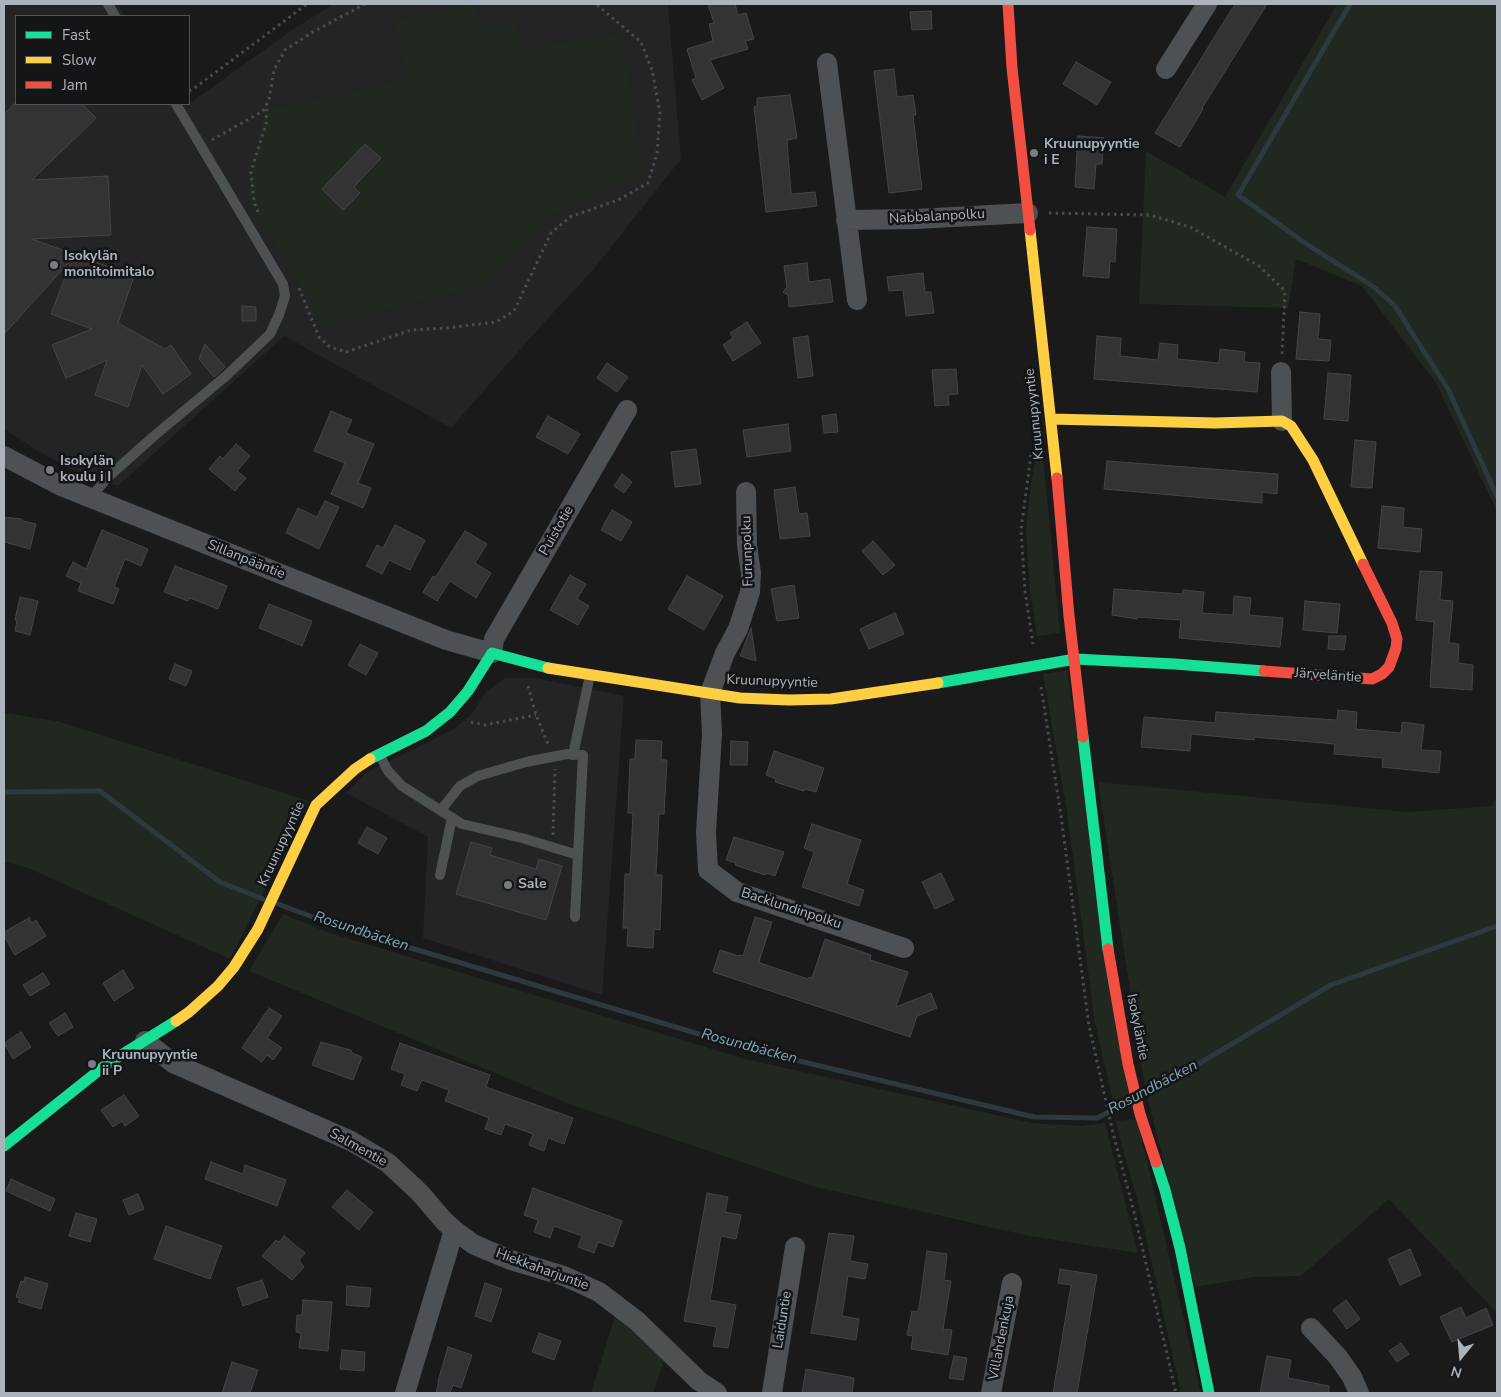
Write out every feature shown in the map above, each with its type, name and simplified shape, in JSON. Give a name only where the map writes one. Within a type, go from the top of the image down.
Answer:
[{"type":"street","name":"Kruunupyyntie","points":[[4,1146],[107,1064],[145,1042],[189,1012],[218,986],[234,967],[265,917],[316,805],[355,769],[379,754],[426,731],[450,712],[468,691],[492,653],[536,666],[740,698],[770,699],[831,699],[1075,659],[1051,419],[1012,68],[1008,4]]},
{"type":"street","points":[[1166,69],[1207,4]]},
{"type":"street","points":[[827,63],[846,220],[858,300]]},
{"type":"street","name":"Nabbalanpolku","points":[[846,220],[916,220],[1028,213]]},
{"type":"street","points":[[1051,419],[1215,423],[1282,421],[1281,372]]},
{"type":"street","name":"Puistotie","points":[[492,653],[494,639],[627,410]]},
{"type":"street","name":"Järveläntie","points":[[1075,659],[1175,664],[1359,679],[1372,679],[1382,674],[1389,667],[1396,648],[1397,639],[1392,623],[1313,460],[1291,426],[1282,421]]},
{"type":"street","name":"Sillanpääntie","points":[[4,456],[60,486],[446,640],[492,653]]},
{"type":"street","name":"Furunpolku","points":[[710,693],[725,653],[738,630],[750,592],[751,573],[747,545],[746,492]]},
{"type":"street","name":"Isokyläntie","points":[[1075,659],[1108,951],[1128,1064],[1140,1114],[1165,1190],[1180,1248],[1209,1393]]},
{"type":"street","name":"Backlundinpolku","points":[[710,693],[712,734],[706,832],[708,870],[737,892],[904,948]]},
{"type":"street","name":"Salmentie","points":[[145,1042],[173,1063],[300,1118],[372,1153],[388,1163],[400,1174],[454,1230]]},
{"type":"street","points":[[405,1393],[454,1230]]},
{"type":"street","name":"Hiekkaharjuntie","points":[[454,1230],[473,1244],[489,1251],[511,1260],[564,1276],[599,1292],[637,1321],[699,1380],[717,1393]]},
{"type":"street","name":"Laiduntie","points":[[772,1393],[795,1247]]},
{"type":"street","name":"Villahdenkuja","points":[[991,1393],[1012,1283]]},
{"type":"street","points":[[1311,1328],[1338,1357],[1352,1377],[1359,1393]]},
{"type":"lane","points":[[108,4],[114,15]]},
{"type":"lane","points":[[91,497],[108,477],[226,376],[270,334],[285,296],[283,284],[177,105]]},
{"type":"lane","points":[[573,755],[590,674]]},
{"type":"lane","points":[[379,754],[388,771],[402,786],[462,824],[522,838],[578,855]]},
{"type":"lane","points":[[441,810],[460,786],[478,776],[526,762],[567,754],[583,755],[575,916]]},
{"type":"lane","points":[[440,875],[452,818]]},
{"type":"path","points":[[190,90],[307,4]]},
{"type":"path","points":[[261,220],[254,202],[251,172],[266,124],[267,103],[274,70],[285,50],[313,32],[365,4]]},
{"type":"path","points":[[298,286],[319,336],[330,347],[346,352],[382,338],[411,330],[496,322],[514,311],[551,234],[570,217],[618,200],[648,183],[657,153],[660,113],[652,70],[641,42],[596,4]]},
{"type":"path","points":[[201,147],[263,111],[267,103]]},
{"type":"path","points":[[1028,213],[1150,215],[1190,227],[1259,266],[1285,291],[1281,372]]},
{"type":"path","points":[[1031,454],[1021,530],[1025,591],[1061,816],[1089,1026],[1176,1393]]},
{"type":"path","points":[[450,712],[473,723],[485,725],[536,715]]},
{"type":"shaded area","points":[[4,4],[117,4],[124,15],[15,15],[15,105],[190,105],[286,34],[333,4],[668,4],[681,159],[593,270],[451,428],[284,336],[118,486],[85,475],[46,456],[4,429]]},
{"type":"shaded area","points":[[463,4],[473,4],[484,31],[514,22],[523,49],[622,34],[643,172],[546,218],[517,256],[486,284],[325,326],[246,196],[265,110],[354,92],[407,77],[395,22]]},
{"type":"shaded area","points":[[1337,4],[1497,4],[1497,511],[1436,383],[1362,286],[1296,259],[1288,308],[1139,304],[1146,151],[1225,197]]},
{"type":"shaded area","points":[[1037,449],[1043,456],[1060,633],[1037,636],[1030,591],[1026,531]]},
{"type":"shaded area","points":[[1067,670],[1135,1107],[1115,1110],[1095,1023],[1067,812],[1043,674]]},
{"type":"shaded area","points":[[505,678],[535,678],[624,696],[602,995],[423,938],[428,837],[346,793],[367,772],[454,729],[471,715],[486,692]]},
{"type":"shaded area","points":[[4,713],[57,721],[309,801],[230,959],[26,867],[4,862]]},
{"type":"shaded area","points":[[1098,782],[1407,812],[1491,806],[1497,798],[1497,1313],[1389,1199],[1301,1276],[1255,1277],[1195,1287],[1145,1088]]},
{"type":"shaded area","points":[[283,914],[327,932],[745,1059],[1032,1123],[1081,1126],[1105,1123],[1138,1253],[1029,1236],[816,1187],[572,1105],[249,971]]},
{"type":"shaded area","points":[[1137,1119],[1201,1393],[1181,1393],[1140,1210],[1118,1131],[1116,1121]]},
{"type":"shaded area","points":[[615,1316],[636,1333],[664,1361],[653,1393],[591,1393]]},
{"type":"building","points":[[708,4],[735,4],[738,15],[746,13],[754,39],[745,41],[748,49],[710,60],[724,88],[702,100],[692,80],[696,78],[687,49],[713,41],[709,24],[714,23]]},
{"type":"building","points":[[1235,4],[1267,4],[1180,147],[1155,133]]},
{"type":"building","points":[[931,11],[932,29],[912,30],[910,12]]},
{"type":"building","points":[[1076,62],[1111,82],[1097,105],[1063,84]]},
{"type":"building","points":[[894,69],[897,97],[913,95],[916,115],[913,115],[922,189],[889,193],[874,71]]},
{"type":"building","points":[[790,95],[797,138],[787,140],[791,194],[815,192],[817,206],[766,212],[754,107],[757,106],[757,98]]},
{"type":"building","name":"Isokylän monitoimitalo","points":[[14,104],[83,105],[96,118],[32,180],[108,176],[111,235],[32,239],[134,276],[118,323],[165,349],[171,345],[191,374],[163,394],[142,365],[128,407],[95,395],[107,360],[66,378],[52,345],[92,329],[51,314],[72,259],[4,334],[4,114]]},
{"type":"building","points":[[1078,136],[1104,138],[1102,164],[1096,164],[1094,189],[1075,187]]},
{"type":"building","points":[[365,144],[381,158],[354,187],[360,193],[343,210],[322,189]]},
{"type":"building","points":[[1087,227],[1117,229],[1115,262],[1110,261],[1109,278],[1083,276]]},
{"type":"building","points":[[807,263],[809,282],[830,279],[833,302],[789,307],[788,295],[783,292],[787,287],[784,266]]},
{"type":"building","points":[[923,273],[925,292],[931,292],[934,313],[906,316],[903,290],[889,291],[887,277]]},
{"type":"building","points":[[242,306],[256,307],[256,321],[242,321]]},
{"type":"building","points":[[1300,312],[1320,314],[1318,339],[1331,340],[1329,361],[1296,359]]},
{"type":"building","points":[[747,322],[761,343],[733,361],[723,345],[733,338],[730,333]]},
{"type":"building","points":[[808,336],[813,376],[798,378],[793,338]]},
{"type":"building","points":[[1097,336],[1121,338],[1120,356],[1158,360],[1160,343],[1178,345],[1177,359],[1219,363],[1220,349],[1245,352],[1244,362],[1260,363],[1257,392],[1094,379]]},
{"type":"building","points":[[205,344],[225,367],[214,377],[199,359]]},
{"type":"building","points":[[607,363],[628,377],[617,392],[597,378]]},
{"type":"building","points":[[956,369],[958,394],[948,395],[949,405],[935,406],[932,370]]},
{"type":"building","points":[[1328,373],[1351,375],[1348,421],[1324,419]]},
{"type":"building","points":[[331,411],[352,420],[346,433],[374,444],[358,483],[371,488],[363,508],[331,494],[345,463],[314,451]]},
{"type":"building","points":[[836,414],[838,432],[824,433],[822,416]]},
{"type":"building","points":[[548,416],[580,434],[568,454],[536,437]]},
{"type":"building","points":[[788,424],[791,451],[747,457],[743,430]]},
{"type":"building","points":[[1355,440],[1376,442],[1372,488],[1351,487]]},
{"type":"building","points":[[236,444],[250,456],[237,471],[246,478],[235,491],[209,469],[220,456],[223,459]]},
{"type":"building","points":[[696,449],[701,484],[675,487],[671,452]]},
{"type":"building","points":[[1107,461],[1278,474],[1277,494],[1262,492],[1262,503],[1104,489]]},
{"type":"building","points":[[622,474],[632,482],[624,493],[614,486]]},
{"type":"building","points":[[795,487],[799,514],[807,513],[810,536],[780,539],[774,490]]},
{"type":"building","points":[[325,501],[339,507],[319,549],[286,533],[298,508],[317,517]]},
{"type":"building","points":[[1382,506],[1404,508],[1403,527],[1422,529],[1420,552],[1378,548]]},
{"type":"building","points":[[612,510],[632,522],[621,541],[601,530]]},
{"type":"building","points":[[4,517],[21,519],[36,524],[30,549],[4,542]]},
{"type":"building","points":[[395,525],[425,540],[410,570],[389,560],[382,574],[366,566],[377,545],[383,548]]},
{"type":"building","points":[[102,530],[148,549],[141,566],[125,559],[114,587],[119,589],[113,604],[78,591],[81,583],[66,576],[73,562],[86,569]]},
{"type":"building","points":[[465,531],[487,544],[475,563],[491,573],[476,598],[450,581],[437,601],[423,592],[433,576],[435,578]]},
{"type":"building","points":[[873,541],[895,565],[883,575],[862,551]]},
{"type":"building","points":[[175,566],[227,586],[218,609],[190,598],[188,601],[164,592]]},
{"type":"building","points":[[1420,571],[1442,572],[1440,600],[1453,601],[1449,643],[1459,644],[1458,663],[1473,665],[1472,690],[1430,687],[1434,622],[1416,620]]},
{"type":"building","points":[[570,575],[586,584],[577,599],[589,606],[578,625],[550,610]]},
{"type":"building","points":[[687,576],[723,596],[704,630],[668,609]]},
{"type":"building","points":[[794,585],[799,618],[777,621],[771,589]]},
{"type":"building","points":[[1114,589],[1183,594],[1183,590],[1204,592],[1202,613],[1233,615],[1234,596],[1251,598],[1249,615],[1283,618],[1280,647],[1179,638],[1181,620],[1137,617],[1137,619],[1112,615]]},
{"type":"building","points":[[20,597],[38,601],[30,635],[15,631],[17,620],[15,620]]},
{"type":"building","points":[[1305,601],[1340,604],[1337,633],[1303,630]]},
{"type":"building","points":[[269,604],[312,621],[302,646],[259,628]]},
{"type":"building","points":[[895,613],[904,634],[869,649],[860,629]]},
{"type":"building","points":[[751,628],[756,661],[740,656]]},
{"type":"building","points":[[1329,636],[1346,636],[1344,650],[1328,649]]},
{"type":"building","points":[[360,644],[378,653],[366,675],[348,665]]},
{"type":"building","points":[[175,664],[192,671],[186,686],[169,679]]},
{"type":"building","points":[[1338,710],[1357,712],[1356,729],[1401,733],[1402,722],[1424,725],[1421,750],[1441,751],[1439,773],[1382,767],[1383,758],[1334,754],[1335,744],[1254,737],[1254,740],[1191,734],[1190,751],[1141,747],[1144,717],[1215,723],[1216,712],[1337,720]]},
{"type":"building","points":[[636,740],[662,741],[661,760],[667,760],[664,814],[659,814],[656,875],[662,875],[660,930],[654,929],[653,948],[627,946],[628,928],[623,928],[625,874],[630,874],[633,813],[628,813],[630,759],[635,759]]},
{"type":"building","points":[[731,741],[748,742],[747,765],[730,765]]},
{"type":"building","points":[[774,751],[824,768],[816,792],[805,789],[804,791],[775,782],[776,779],[766,775]]},
{"type":"building","points":[[812,824],[861,840],[847,884],[864,890],[859,906],[802,887],[814,852],[804,848]]},
{"type":"building","points":[[367,827],[387,838],[378,854],[358,843]]},
{"type":"building","points":[[734,837],[784,852],[775,876],[766,873],[765,875],[726,860]]},
{"type":"building","name":"Sale","points":[[471,842],[492,848],[490,855],[536,869],[539,859],[562,866],[546,920],[456,894]]},
{"type":"building","points":[[941,873],[954,900],[935,909],[922,882]]},
{"type":"building","points":[[755,917],[772,922],[759,961],[760,963],[808,979],[809,977],[812,978],[825,939],[871,955],[870,960],[908,972],[896,1007],[931,993],[937,1008],[917,1016],[910,1037],[713,972],[720,950],[743,956]]},
{"type":"building","points":[[29,918],[32,923],[36,920],[46,936],[15,955],[4,936],[4,932]]},
{"type":"building","points":[[123,970],[134,988],[114,1001],[103,983]]},
{"type":"building","points":[[43,973],[50,984],[30,996],[23,985]]},
{"type":"building","points":[[269,1008],[282,1016],[267,1038],[282,1048],[273,1060],[267,1055],[262,1062],[242,1048]]},
{"type":"building","points":[[65,1013],[73,1027],[58,1036],[49,1023]]},
{"type":"building","points":[[21,1032],[31,1047],[13,1059],[4,1043]]},
{"type":"building","points":[[321,1042],[351,1050],[352,1053],[362,1057],[353,1080],[312,1065]]},
{"type":"building","points":[[400,1043],[490,1075],[486,1087],[573,1118],[564,1144],[548,1138],[544,1151],[529,1145],[533,1134],[505,1124],[501,1135],[485,1129],[489,1118],[445,1101],[449,1090],[422,1080],[417,1091],[401,1085],[405,1074],[391,1069]]},
{"type":"building","points":[[124,1095],[139,1116],[125,1126],[122,1121],[113,1127],[101,1110]]},
{"type":"building","points":[[211,1162],[243,1174],[245,1165],[286,1180],[277,1206],[205,1179]]},
{"type":"building","points":[[11,1179],[55,1199],[50,1211],[6,1191]]},
{"type":"building","points":[[533,1188],[622,1221],[613,1247],[598,1242],[594,1253],[578,1247],[582,1236],[554,1226],[550,1238],[534,1232],[538,1220],[524,1215]]},
{"type":"building","points":[[347,1190],[373,1212],[359,1230],[332,1207]]},
{"type":"building","points":[[707,1193],[728,1197],[725,1212],[741,1215],[736,1239],[721,1236],[710,1300],[736,1305],[728,1348],[713,1346],[717,1327],[684,1321]]},
{"type":"building","points":[[138,1194],[144,1209],[129,1215],[123,1200]]},
{"type":"building","points":[[76,1213],[97,1219],[90,1242],[69,1236]]},
{"type":"building","points":[[166,1226],[222,1246],[210,1279],[154,1259]]},
{"type":"building","points":[[829,1233],[854,1236],[850,1261],[868,1264],[865,1279],[848,1276],[842,1316],[859,1319],[856,1340],[811,1333]]},
{"type":"building","points":[[284,1236],[305,1253],[299,1260],[304,1267],[292,1280],[262,1256],[276,1240],[279,1242]]},
{"type":"building","points":[[1410,1249],[1421,1275],[1400,1285],[1388,1259]]},
{"type":"building","points":[[927,1251],[947,1254],[944,1280],[951,1281],[943,1329],[952,1330],[948,1355],[911,1349],[913,1336],[907,1335],[912,1311],[917,1312],[919,1308]]},
{"type":"building","points":[[1060,1269],[1097,1275],[1077,1393],[1053,1393],[1071,1285],[1058,1283]]},
{"type":"building","points":[[25,1277],[48,1284],[41,1309],[18,1302],[20,1298],[16,1297],[21,1281],[24,1282]]},
{"type":"building","points":[[262,1280],[268,1297],[243,1306],[237,1288]]},
{"type":"building","points":[[485,1283],[502,1289],[491,1322],[475,1316]]},
{"type":"building","points":[[347,1286],[371,1288],[369,1307],[346,1305]]},
{"type":"building","points":[[303,1300],[332,1302],[328,1351],[299,1348],[301,1333],[296,1332],[297,1315],[302,1315]]},
{"type":"building","points":[[1346,1300],[1360,1319],[1347,1329],[1333,1310]]},
{"type":"building","points":[[1461,1307],[1466,1318],[1486,1308],[1493,1325],[1452,1342],[1440,1317]]},
{"type":"building","points":[[539,1333],[561,1341],[554,1360],[532,1352]]},
{"type":"building","points":[[1401,1343],[1409,1354],[1397,1362],[1389,1351]]},
{"type":"building","points":[[448,1347],[472,1355],[461,1388],[453,1385],[450,1393],[436,1393],[438,1381]]},
{"type":"building","points":[[342,1350],[365,1352],[364,1371],[340,1369]]},
{"type":"building","points":[[954,1356],[967,1358],[963,1380],[949,1378]]},
{"type":"building","points":[[1267,1356],[1291,1360],[1288,1378],[1329,1386],[1329,1393],[1260,1393]]},
{"type":"building","points":[[232,1362],[258,1370],[250,1393],[222,1393]]},
{"type":"building","points":[[806,1369],[854,1378],[852,1393],[802,1393]]},
{"type":"waterway","points":[[1350,4],[1238,195],[1305,243],[1374,287],[1395,306],[1448,389],[1497,496]]},
{"type":"waterway","name":"Rosundbäcken","points":[[4,792],[100,791],[220,882],[263,899]]},
{"type":"waterway","name":"Rosundbäcken","points":[[278,904],[334,925],[749,1049],[1034,1117],[1097,1118],[1128,1102]]},
{"type":"waterway","name":"Rosundbäcken","points":[[1143,1095],[1331,985],[1497,926]]},
{"type":"traffic: fast","points":[[370,759],[426,731],[450,712],[468,691],[492,653],[548,668]]},
{"type":"traffic: fast","points":[[938,683],[1075,659],[1264,671]]},
{"type":"traffic: fast","points":[[1083,737],[1108,949]]},
{"type":"traffic: fast","points":[[4,1146],[107,1064],[176,1021]]},
{"type":"traffic: fast","points":[[1156,1162],[1180,1248],[1209,1393]]},
{"type":"traffic: slow","points":[[1030,230],[1057,478]]},
{"type":"traffic: slow","points":[[1051,419],[1215,423],[1282,421],[1291,426],[1313,460],[1363,564]]},
{"type":"traffic: slow","points":[[548,668],[740,698],[789,700],[831,699],[938,683]]},
{"type":"traffic: slow","points":[[176,1021],[218,986],[234,967],[258,929],[316,805],[355,769],[370,759]]},
{"type":"traffic: jam","points":[[1008,4],[1012,68],[1030,230]]},
{"type":"traffic: jam","points":[[1057,478],[1069,616],[1083,737]]},
{"type":"traffic: jam","points":[[1264,671],[1372,679],[1382,674],[1389,667],[1396,648],[1397,639],[1392,623],[1363,564]]},
{"type":"traffic: jam","points":[[1108,949],[1128,1064],[1140,1114],[1156,1162]]},
{"type":"place","name":"Kruunupyyntie i E","points":[[1034,153]]},
{"type":"place","name":"Isokylän monitoimitalo","points":[[54,265]]},
{"type":"place","name":"Isokylän koulu i I","points":[[50,470]]},
{"type":"place","name":"Sale","points":[[508,885]]},
{"type":"place","name":"Kruunupyyntie ii P","points":[[92,1064]]}]
